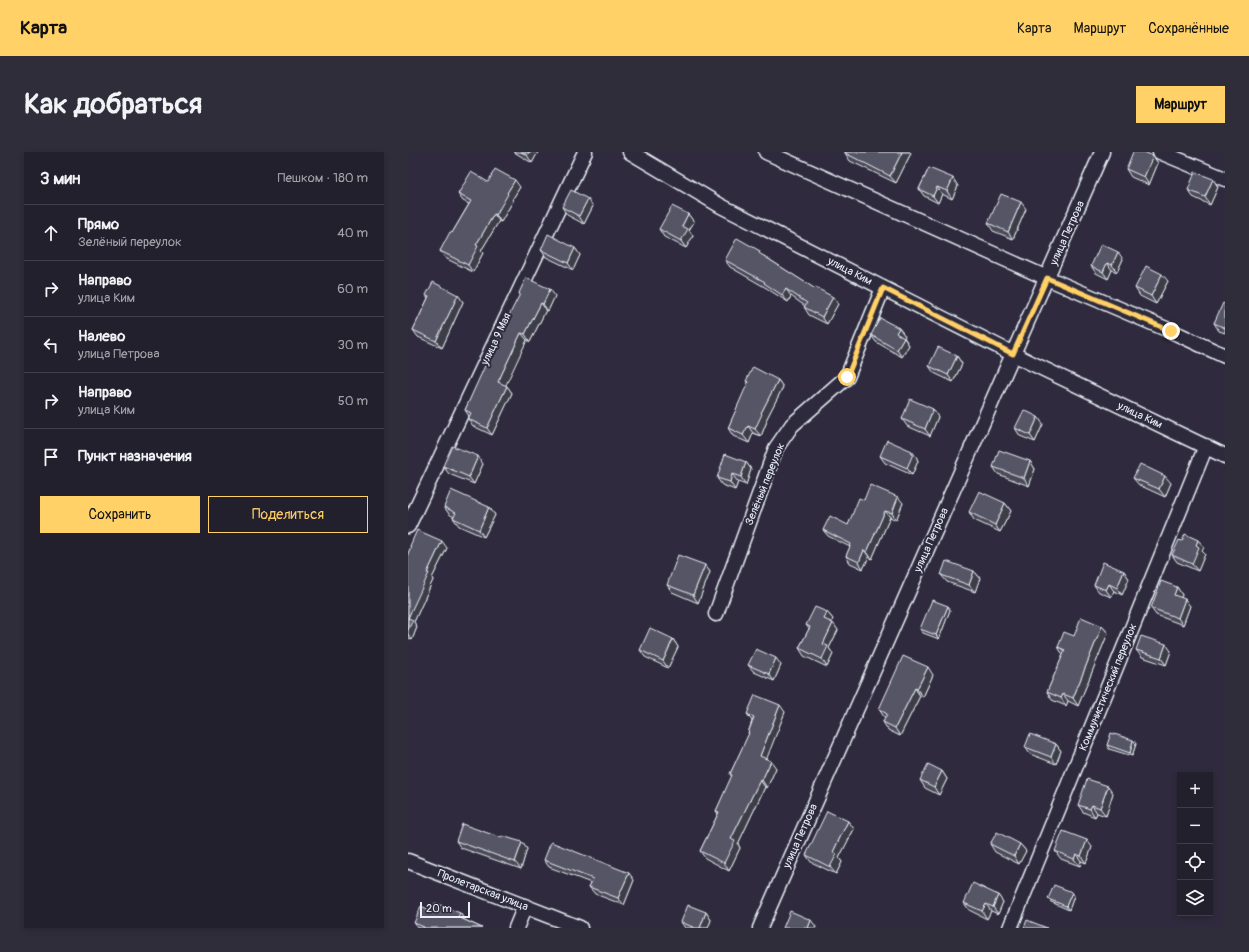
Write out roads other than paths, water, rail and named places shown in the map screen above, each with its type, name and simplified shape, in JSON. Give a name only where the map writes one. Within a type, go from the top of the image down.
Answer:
[{"type":"street","name":"улица 9 Мая","points":[[408,526],[585,152]]},
{"type":"street","name":"улица Ким","points":[[630,152],[722,206],[1013,354],[1225,456]]},
{"type":"street","points":[[766,152],[1225,356]]},
{"type":"street","name":"улица Петрова","points":[[760,928],[1102,152]]},
{"type":"street","points":[[1160,152],[1225,179]]},
{"type":"street","name":"Зелёный переулок","points":[[716,614],[776,448],[792,425],[847,377],[883,288]]},
{"type":"street","name":"Коммунистический переулок","points":[[1010,928],[1206,446]]},
{"type":"street","name":"Пролетарская улица","points":[[408,861],[580,928]]},
{"type":"street","points":[[516,928],[525,906]]}]
